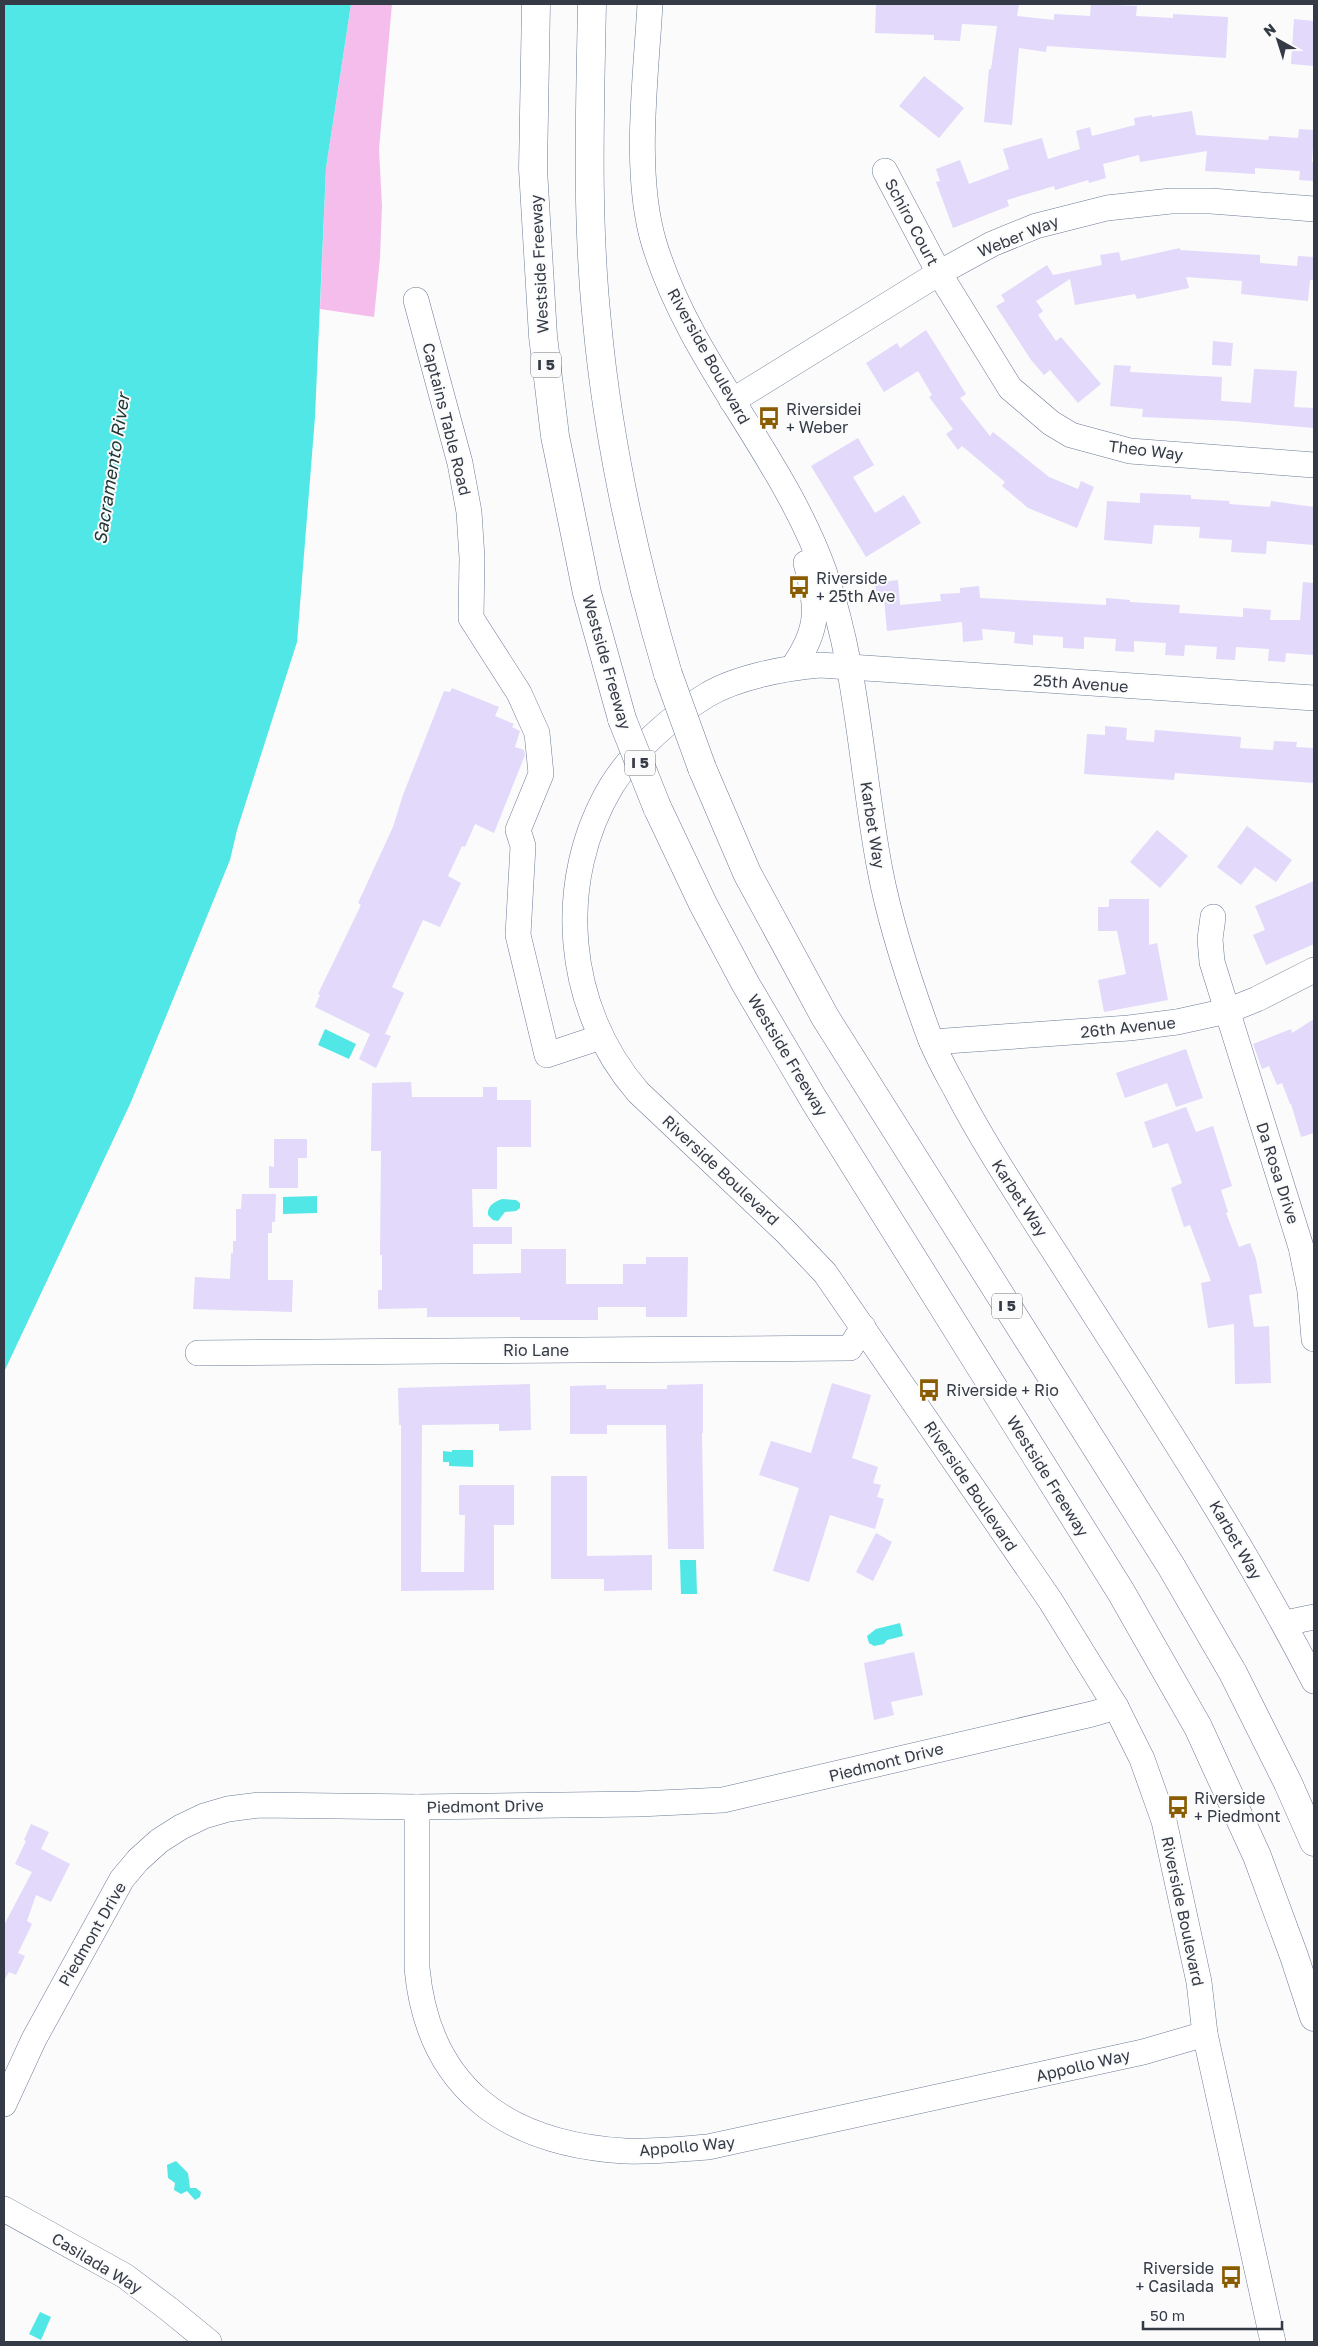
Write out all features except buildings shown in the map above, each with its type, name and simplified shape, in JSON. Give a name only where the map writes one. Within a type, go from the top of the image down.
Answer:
[{"type":"highway","name":"Westside Freeway","points":[[536,4],[533,169],[543,336],[554,427],[587,593],[622,719],[658,807],[703,904],[745,983],[899,1239],[1121,1592],[1198,1728],[1257,1856],[1294,1956],[1314,2017]]},
{"type":"highway","name":"I 5","points":[[592,4],[589,185],[597,322],[615,457],[644,591],[668,674],[702,768],[747,872],[824,1017],[1171,1566],[1233,1673],[1288,1783],[1314,1842]]},
{"type":"street","name":"Riverside Boulevard","points":[[650,4],[644,136],[648,219],[653,240],[676,301],[732,401],[801,517],[823,569],[838,616],[848,666],[820,665],[793,667],[728,685],[708,695],[662,727],[644,745],[613,784],[601,806],[580,863],[574,912],[575,939],[581,977],[601,1037],[619,1068],[638,1092],[808,1254],[825,1273],[1050,1600],[1116,1707],[1142,1759],[1164,1821],[1199,1982],[1205,2034],[1273,2342]]},
{"type":"street","name":"Schiro Court","points":[[885,170],[939,273]]},
{"type":"street","name":"Weber Way","points":[[732,401],[939,273],[992,244],[1036,226],[1107,208],[1179,201],[1314,209]]},
{"type":"street","name":"Theo Way","points":[[939,273],[1010,388],[1050,423],[1072,435],[1130,451],[1314,465]]},
{"type":"street","name":"Captains Table Road","points":[[416,300],[460,463],[467,502],[472,558],[470,618],[519,693],[536,733],[541,774],[518,830],[523,846],[518,935],[547,1055],[601,1037]]},
{"type":"street","points":[[793,667],[807,648],[815,618],[813,588],[799,539],[801,517]]},
{"type":"street","name":"25th Avenue","points":[[848,666],[1314,698]]},
{"type":"street","name":"Karbet Way","points":[[848,666],[885,895],[932,1042],[977,1131],[1209,1494],[1285,1623],[1314,1681]]},
{"type":"street","name":"Da Rosa Drive","points":[[1213,917],[1210,939],[1212,962],[1301,1247],[1310,1291],[1314,1339]]},
{"type":"street","name":"26th Avenue","points":[[932,1042],[1129,1028],[1177,1022],[1227,1011],[1257,999],[1314,970]]},
{"type":"street","name":"Rio Lane","points":[[198,1354],[850,1348],[863,1327]]},
{"type":"street","points":[[1285,1623],[1314,1617]]},
{"type":"street","name":"Piedmont Drive","points":[[4,2104],[34,2039],[110,1898],[138,1860],[159,1841],[181,1827],[204,1816],[228,1809],[251,1806],[417,1807],[639,1804],[723,1800],[1116,1707]]},
{"type":"street","name":"Appollo Way","points":[[417,1807],[417,1968],[419,1993],[426,2023],[437,2047],[453,2073],[481,2102],[504,2118],[547,2138],[574,2144],[623,2150],[659,2151],[708,2147],[1143,2052],[1205,2034]]},
{"type":"street","name":"Casilada Way","points":[[4,2209],[125,2276],[209,2342]]},
{"type":"shaded area","points":[[351,4],[392,4],[379,149],[382,206],[380,258],[374,317],[320,309],[326,168]]},
{"type":"water","name":"Sacramento River","points":[[4,4],[351,4],[326,168],[315,417],[297,642],[237,830],[230,860],[131,1102],[4,1372]]},
{"type":"water","points":[[325,1029],[356,1044],[349,1059],[318,1045]]},
{"type":"water","points":[[317,1196],[317,1213],[283,1214],[283,1197]]},
{"type":"water","points":[[502,1199],[516,1200],[520,1203],[520,1208],[516,1211],[505,1212],[498,1221],[493,1220],[488,1215],[489,1209],[494,1203]]},
{"type":"water","points":[[452,1450],[473,1450],[473,1467],[449,1466],[449,1462],[443,1462],[443,1451],[452,1452]]},
{"type":"water","points":[[680,1560],[696,1560],[697,1594],[681,1594]]},
{"type":"water","points":[[900,1623],[903,1636],[887,1640],[884,1644],[874,1646],[869,1643],[867,1636],[876,1629]]},
{"type":"water","points":[[176,2161],[188,2173],[190,2188],[196,2188],[201,2192],[200,2197],[195,2200],[187,2191],[181,2194],[174,2190],[175,2183],[168,2178],[167,2165]]},
{"type":"water","points":[[40,2312],[51,2317],[41,2340],[29,2334]]},
{"type":"place","name":"Riversidei + Weber","points":[[769,418]]},
{"type":"place","name":"Riverside + 25th Ave","points":[[799,587]]},
{"type":"place","name":"Riverside + Rio","points":[[929,1390]]},
{"type":"place","name":"Riverside + Piedmont","points":[[1178,1807]]},
{"type":"place","name":"Riverside + Casilada","points":[[1231,2277]]}]
